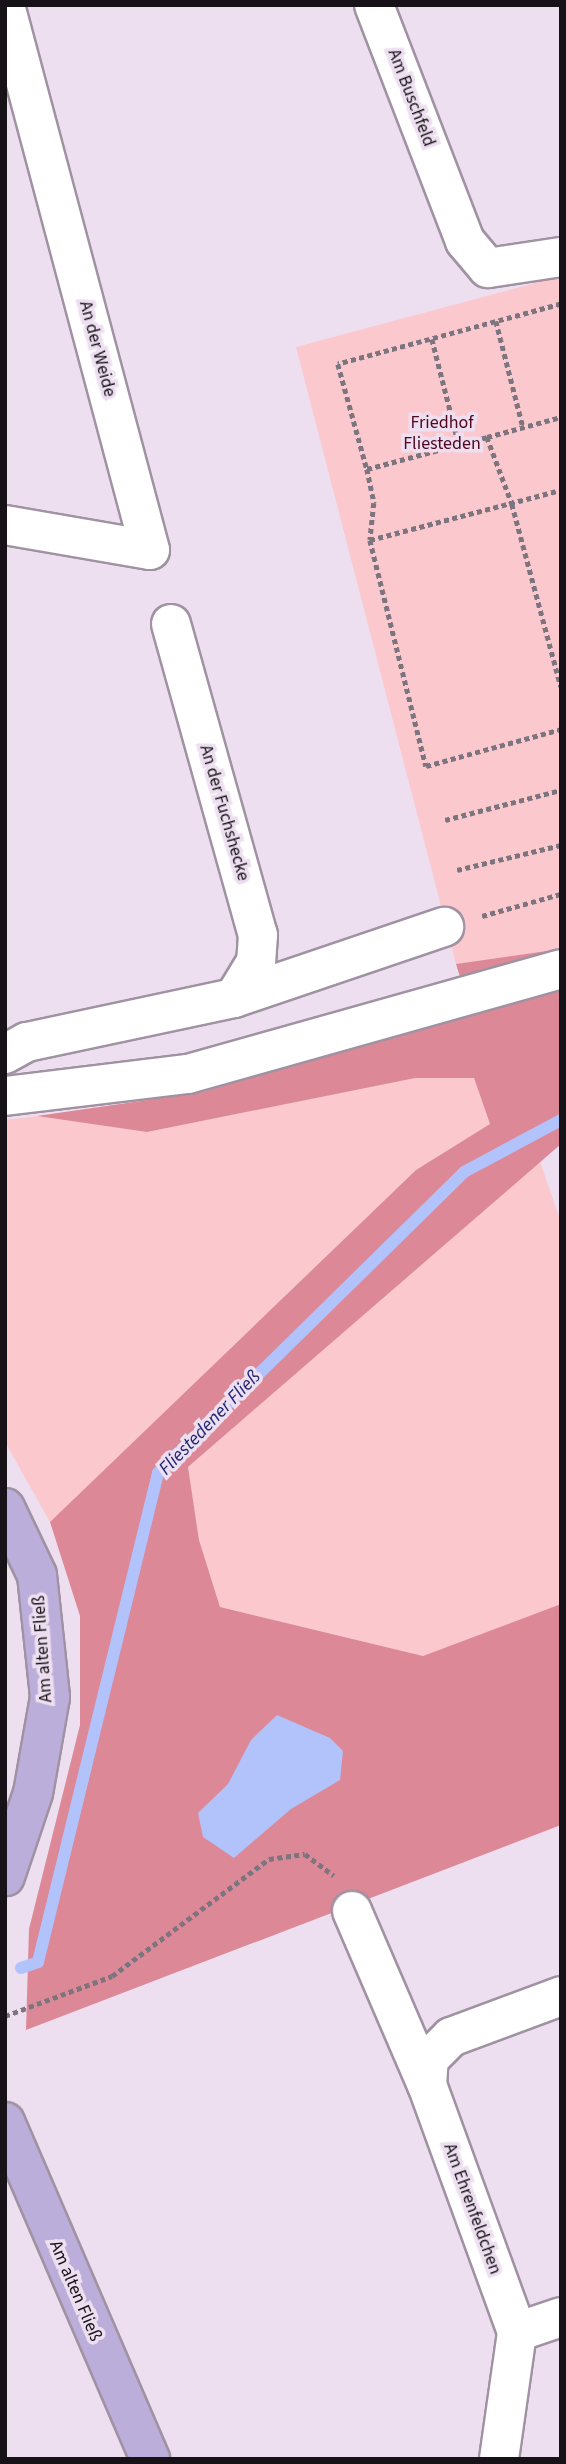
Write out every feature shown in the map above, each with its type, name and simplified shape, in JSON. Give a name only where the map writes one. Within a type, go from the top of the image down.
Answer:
[{"type":"main road","name":"Am alten Fließ","points":[[5,1508],[37,1575],[50,1698],[33,1793],[5,1876]]},
{"type":"main road","name":"Am alten Fließ","points":[[5,2122],[150,2459]]},
{"type":"street","name":"An der Weide","points":[[5,5],[150,551],[5,525]]},
{"type":"street","name":"Am Buschfeld","points":[[374,5],[465,241],[488,268],[561,257]]},
{"type":"street","name":"An der Fuchshecke","points":[[171,624],[258,935],[256,962],[234,998]]},
{"type":"street","points":[[5,1054],[27,1042],[234,998],[444,927]]},
{"type":"street","points":[[5,1096],[188,1074],[561,969]]},
{"type":"street","name":"Am Ehrenfeldchen","points":[[352,1911],[427,2085],[517,2332],[499,2459]]},
{"type":"street","points":[[427,2085],[429,2059],[451,2037],[561,1996]]},
{"type":"street","points":[[517,2332],[561,2317]]},
{"type":"path","points":[[561,304],[338,364],[374,503],[370,540],[426,766],[561,729]]},
{"type":"path","points":[[496,321],[523,427]]},
{"type":"path","points":[[432,339],[459,444]]},
{"type":"path","points":[[367,469],[561,417]]},
{"type":"path","points":[[487,437],[512,504],[561,687]]},
{"type":"path","points":[[370,540],[561,490]]},
{"type":"path","points":[[445,820],[561,790]]},
{"type":"path","points":[[457,870],[561,845]]},
{"type":"path","points":[[444,927],[561,894]]},
{"type":"path","points":[[5,2016],[112,1976],[286,1852],[322,1863],[352,1911]]},
{"type":"green space","name":"Friedhof Fliesteden","points":[[561,276],[561,949],[456,964],[296,347]]},
{"type":"green space","points":[[412,1078],[474,1078],[490,1124],[416,1170],[50,1522],[5,1442],[5,1120],[37,1116],[147,1132]]},
{"type":"green space","points":[[539,1159],[561,1222],[561,1604],[423,1656],[220,1607],[199,1540],[188,1467]]},
{"type":"shaded area","points":[[561,949],[561,1144],[188,1467],[199,1540],[220,1607],[423,1656],[561,1604],[561,1825],[26,2030],[29,1929],[80,1725],[80,1616],[50,1522],[416,1170],[490,1124],[474,1078],[415,1078],[147,1132],[37,1116],[203,1092],[470,1009],[456,964]]},
{"type":"water","points":[[277,1715],[330,1738],[343,1751],[340,1780],[291,1809],[234,1858],[203,1837],[198,1813],[228,1784],[251,1740]]},
{"type":"waterway","name":"Fliestedener Fließ","points":[[21,1968],[38,1962],[158,1473],[464,1172],[561,1120]]}]
